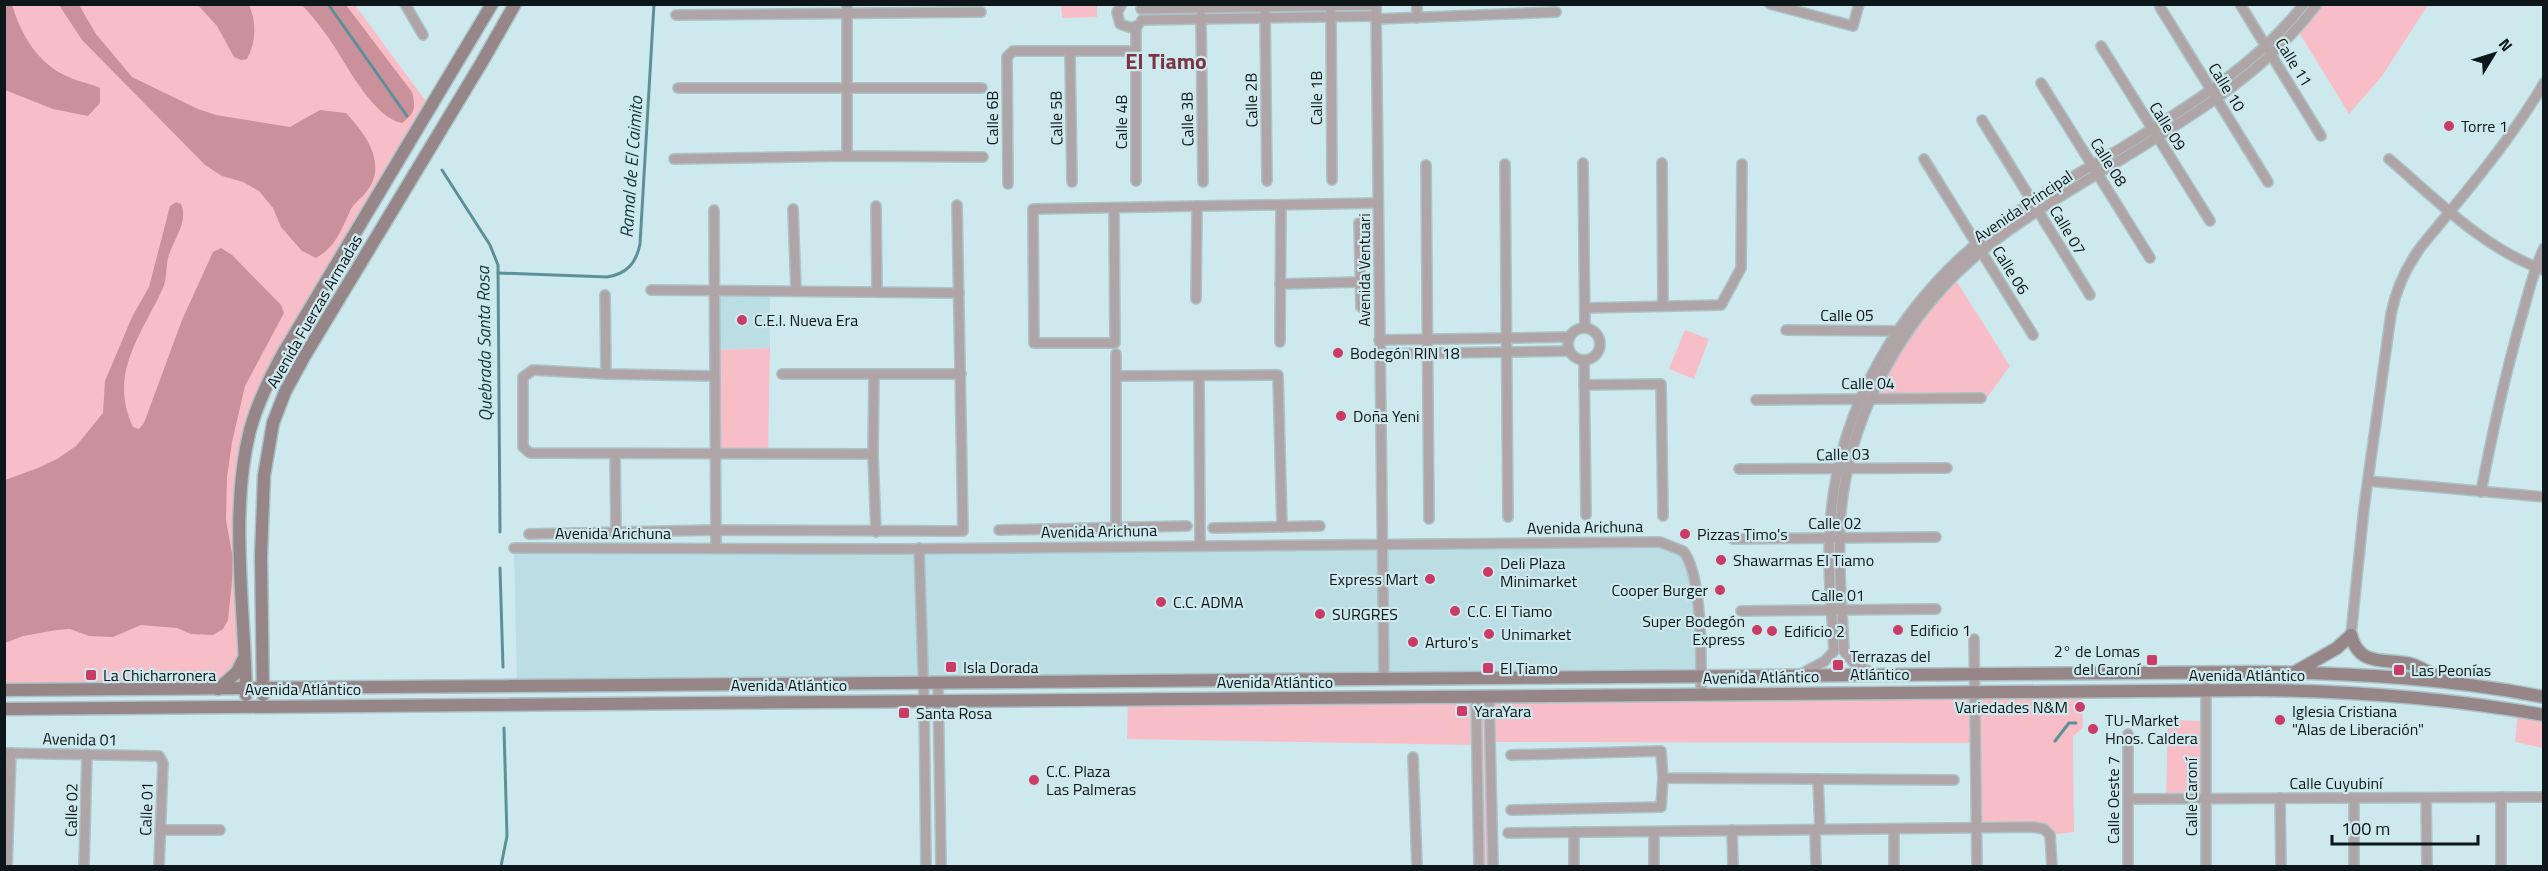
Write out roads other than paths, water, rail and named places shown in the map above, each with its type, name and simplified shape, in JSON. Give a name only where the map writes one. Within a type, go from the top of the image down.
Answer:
[{"type":"main road","name":"Avenida Fuerzas Armadas","points":[[247,705],[241,560],[243,477],[247,445],[259,402],[272,372],[296,330],[492,4]]},
{"type":"main road","name":"Avenida Fuerzas Armadas","points":[[264,705],[261,556],[264,476],[269,440],[279,407],[304,357],[482,62],[514,4]]},
{"type":"main road","points":[[2294,672],[2337,648],[2351,635],[2357,650],[2372,659],[2412,665],[2448,683]]},
{"type":"main road","points":[[217,689],[237,672],[244,656]]},
{"type":"main road","points":[[262,663],[276,681],[290,688]]},
{"type":"main road","name":"Avenida Atlántico","points":[[4,690],[2294,672],[2363,675],[2448,683],[2544,697]]},
{"type":"main road","name":"Avenida Atlántico","points":[[4,709],[247,705],[2315,691],[2390,695],[2478,704],[2544,716]]},
{"type":"street","points":[[405,4],[423,35]]},
{"type":"street","points":[[1122,4],[1117,12],[1118,21],[1127,28],[1139,24],[1201,19],[1417,18],[1556,12]]},
{"type":"street","points":[[1417,4],[1417,18]]},
{"type":"street","points":[[1770,4],[1853,26],[1858,4]]},
{"type":"street","name":"Calle 11","points":[[2240,4],[2321,136]]},
{"type":"street","name":"Avenida Principal","points":[[1839,651],[1832,610],[1829,538],[1837,469],[1846,434],[1860,398],[1898,330],[1935,283],[1979,247],[2093,165],[2211,91],[2266,46],[2304,4]]},
{"type":"street","name":"Avenida Principal","points":[[2036,206],[2098,174],[2217,100],[2272,55],[2317,4]]},
{"type":"street","name":"Calle 1B","points":[[1331,5],[1332,180]]},
{"type":"street","points":[[1139,7],[1376,5]]},
{"type":"street","name":"Avenida Ventuari","points":[[1376,5],[1384,679]]},
{"type":"street","name":"Calle 3B","points":[[1201,6],[1203,182]]},
{"type":"street","name":"Calle 2B","points":[[1265,6],[1267,181]]},
{"type":"street","name":"Calle 4B","points":[[1136,181],[1136,51],[1139,7]]},
{"type":"street","name":"Calle 10","points":[[2160,7],[2268,182]]},
{"type":"street","points":[[847,8],[847,156]]},
{"type":"street","points":[[676,15],[847,8],[981,12]]},
{"type":"street","name":"Calle 09","points":[[2101,46],[2210,221]]},
{"type":"street","name":"Calle 6B","points":[[1008,184],[1009,53],[1012,51],[1070,52]]},
{"type":"street","points":[[1070,52],[1136,51]]},
{"type":"street","name":"Calle 5B","points":[[1070,52],[1072,182]]},
{"type":"street","name":"Calle 08","points":[[2041,83],[2150,258]]},
{"type":"street","points":[[2351,635],[2368,481],[2391,314],[2397,288],[2414,256],[2524,114],[2544,83]]},
{"type":"street","points":[[678,88],[982,88]]},
{"type":"street","name":"Calle 07","points":[[1982,120],[2090,295]]},
{"type":"street","points":[[674,159],[847,156],[982,157]]},
{"type":"street","name":"Calle 06","points":[[1924,159],[2033,335]]},
{"type":"street","points":[[2390,159],[2450,211],[2498,247],[2540,269]]},
{"type":"street","points":[[1583,163],[1585,328]]},
{"type":"street","points":[[1662,163],[1663,306]]},
{"type":"street","points":[[1505,164],[1508,517]]},
{"type":"street","points":[[1585,308],[1721,305],[1741,268],[1742,164]]},
{"type":"street","points":[[1426,165],[1429,519]]},
{"type":"street","points":[[1114,207],[1115,343],[1034,343],[1033,209],[1114,207],[1378,203]]},
{"type":"street","points":[[530,534],[715,530],[963,531],[957,205]]},
{"type":"street","points":[[1280,342],[1281,205]]},
{"type":"street","points":[[876,206],[877,292]]},
{"type":"street","points":[[1196,299],[1197,206]]},
{"type":"street","points":[[792,209],[796,291]]},
{"type":"street","points":[[714,210],[716,548]]},
{"type":"street","points":[[1359,223],[1361,307]]},
{"type":"street","name":"Avenida Principal","points":[[1839,651],[1842,610],[1840,538],[1843,497],[1855,439],[1871,398],[1907,336],[1979,247]]},
{"type":"street","points":[[2481,492],[2495,422],[2540,269],[2544,248]]},
{"type":"street","points":[[1280,284],[1361,282]]},
{"type":"street","points":[[651,290],[959,293]]},
{"type":"street","points":[[604,295],[606,374]]},
{"type":"street","points":[[1585,328],[1598,337],[1599,347],[1594,356],[1584,360],[1575,357],[1568,344],[1575,331],[1585,328]]},
{"type":"street","name":"Calle 05","points":[[1786,330],[1898,330]]},
{"type":"street","points":[[1898,330],[1907,336]]},
{"type":"street","points":[[1379,340],[1570,337]]},
{"type":"street","points":[[1379,354],[1570,351]]},
{"type":"street","points":[[1116,354],[1116,528]]},
{"type":"street","points":[[1584,360],[1586,515]]},
{"type":"street","points":[[714,376],[533,370],[523,377],[523,447],[530,453],[873,454]]},
{"type":"street","points":[[782,374],[961,374]]},
{"type":"street","points":[[874,375],[873,454],[876,532]]},
{"type":"street","points":[[1116,376],[1278,375],[1282,527]]},
{"type":"street","points":[[1199,376],[1200,545]]},
{"type":"street","points":[[1584,384],[1661,384],[1663,516]]},
{"type":"street","name":"Calle 04","points":[[1756,400],[1981,399]]},
{"type":"street","points":[[615,454],[616,533]]},
{"type":"street","name":"Calle 03","points":[[1739,469],[1947,468]]},
{"type":"street","points":[[2368,481],[2544,497]]},
{"type":"street","points":[[999,530],[1187,526]]},
{"type":"street","points":[[1213,528],[1320,526]]},
{"type":"street","name":"Calle 02","points":[[1734,539],[1936,537]]},
{"type":"street","name":"Avenida Arichuna","points":[[514,548],[919,548],[1648,541],[1671,545],[1683,551],[1690,563],[1695,583],[1701,676]]},
{"type":"street","points":[[919,548],[924,683],[926,867]]},
{"type":"street","name":"Calle 01","points":[[1742,611],[1936,609]]},
{"type":"street","points":[[1974,639],[1977,867]]},
{"type":"street","points":[[1799,675],[1839,651],[1873,674]]},
{"type":"street","name":"Calle Caroní","points":[[2206,672],[2206,867]]},
{"type":"street","points":[[1701,676],[1701,694]]},
{"type":"street","points":[[938,683],[941,867]]},
{"type":"street","points":[[1472,867],[1479,866],[1483,696]]},
{"type":"street","points":[[1483,696],[1493,867]]},
{"type":"street","name":"Calle Oeste 7","points":[[2127,734],[2128,867]]},
{"type":"street","points":[[1511,755],[1661,751],[1663,778],[1661,807],[1511,810]]},
{"type":"street","points":[[7,867],[8,753]]},
{"type":"street","name":"Avenida 01","points":[[8,753],[156,755]]},
{"type":"street","name":"Calle 02","points":[[84,867],[87,754]]},
{"type":"street","name":"Calle 01","points":[[156,755],[163,763],[159,867]]},
{"type":"street","points":[[1413,757],[1417,867]]},
{"type":"street","points":[[1663,778],[1954,780]]},
{"type":"street","points":[[1816,867],[1818,779]]},
{"type":"street","points":[[2501,797],[2501,867]]},
{"type":"street","name":"Calle Cuyubiní","points":[[2128,799],[2544,797]]},
{"type":"street","points":[[2280,798],[2281,867]]},
{"type":"street","points":[[2354,798],[2354,867]]},
{"type":"street","points":[[2426,798],[2427,867]]},
{"type":"street","points":[[1894,829],[1894,867]]},
{"type":"street","points":[[1508,833],[2044,829],[2052,839],[2052,867]]},
{"type":"street","points":[[160,830],[220,830]]},
{"type":"street","points":[[1732,831],[1733,867]]},
{"type":"street","points":[[1574,832],[1574,867]]},
{"type":"street","points":[[1654,832],[1654,867]]},
{"type":"waterway","name":"Quebrada Santa Rosa","points":[[328,4],[407,116]]},
{"type":"waterway","name":"Ramal de El Caimito","points":[[498,273],[607,277],[625,271],[636,257],[640,244],[654,4]]},
{"type":"waterway","name":"Quebrada Santa Rosa","points":[[442,170],[490,245],[498,265],[500,532]]},
{"type":"waterway","name":"Quebrada Santa Rosa","points":[[500,568],[503,667]]},
{"type":"waterway","points":[[2055,741],[2069,723],[2076,723]]},
{"type":"waterway","name":"Quebrada Santa Rosa","points":[[501,866],[507,836],[504,728]]},
{"type":"place","name":"Torre 1","points":[[2449,126]]},
{"type":"place","name":"C.E.I. Nueva Era","points":[[742,320]]},
{"type":"place","name":"Bodegón RIN 18","points":[[1338,353]]},
{"type":"place","name":"Doña Yeni","points":[[1341,416]]},
{"type":"place","name":"Pizzas Timo's","points":[[1685,534]]},
{"type":"place","name":"Shawarmas El Tiamo","points":[[1721,560]]},
{"type":"place","name":"Deli Plaza Minimarket","points":[[1488,572]]},
{"type":"place","name":"Express Mart","points":[[1430,579]]},
{"type":"place","name":"Cooper Burger","points":[[1720,590]]},
{"type":"place","name":"C.C. ADMA","points":[[1161,602]]},
{"type":"place","name":"C.C. El Tiamo","points":[[1455,611]]},
{"type":"place","name":"SURGRES","points":[[1320,614]]},
{"type":"place","name":"Super Bodegón Express","points":[[1757,630]]},
{"type":"place","name":"Edificio 1","points":[[1898,630]]},
{"type":"place","name":"Edificio 2","points":[[1772,631]]},
{"type":"place","name":"Unimarket","points":[[1489,634]]},
{"type":"place","name":"Arturo's","points":[[1413,642]]},
{"type":"place","name":"2° de Lomas del Caroní","points":[[2152,660]]},
{"type":"place","name":"Terrazas del Atlántico","points":[[1838,665]]},
{"type":"place","name":"Isla Dorada","points":[[951,667]]},
{"type":"place","name":"El Tiamo","points":[[1488,668]]},
{"type":"place","name":"Las Peonías","points":[[2399,670]]},
{"type":"place","name":"La Chicharronera","points":[[91,675]]},
{"type":"place","name":"Variedades N&M","points":[[2080,707]]},
{"type":"place","name":"YaraYara","points":[[1462,711]]},
{"type":"place","name":"Santa Rosa","points":[[904,713]]},
{"type":"place","name":"Iglesia Cristiana \"Alas de Liberación\"","points":[[2280,720]]},
{"type":"place","name":"TU-Market Hnos. Caldera","points":[[2093,729]]},
{"type":"place","name":"C.C. Plaza Las Palmeras","points":[[1034,780]]},
{"type":"district","name":"El Tiamo","points":[[1166,61]]}]
